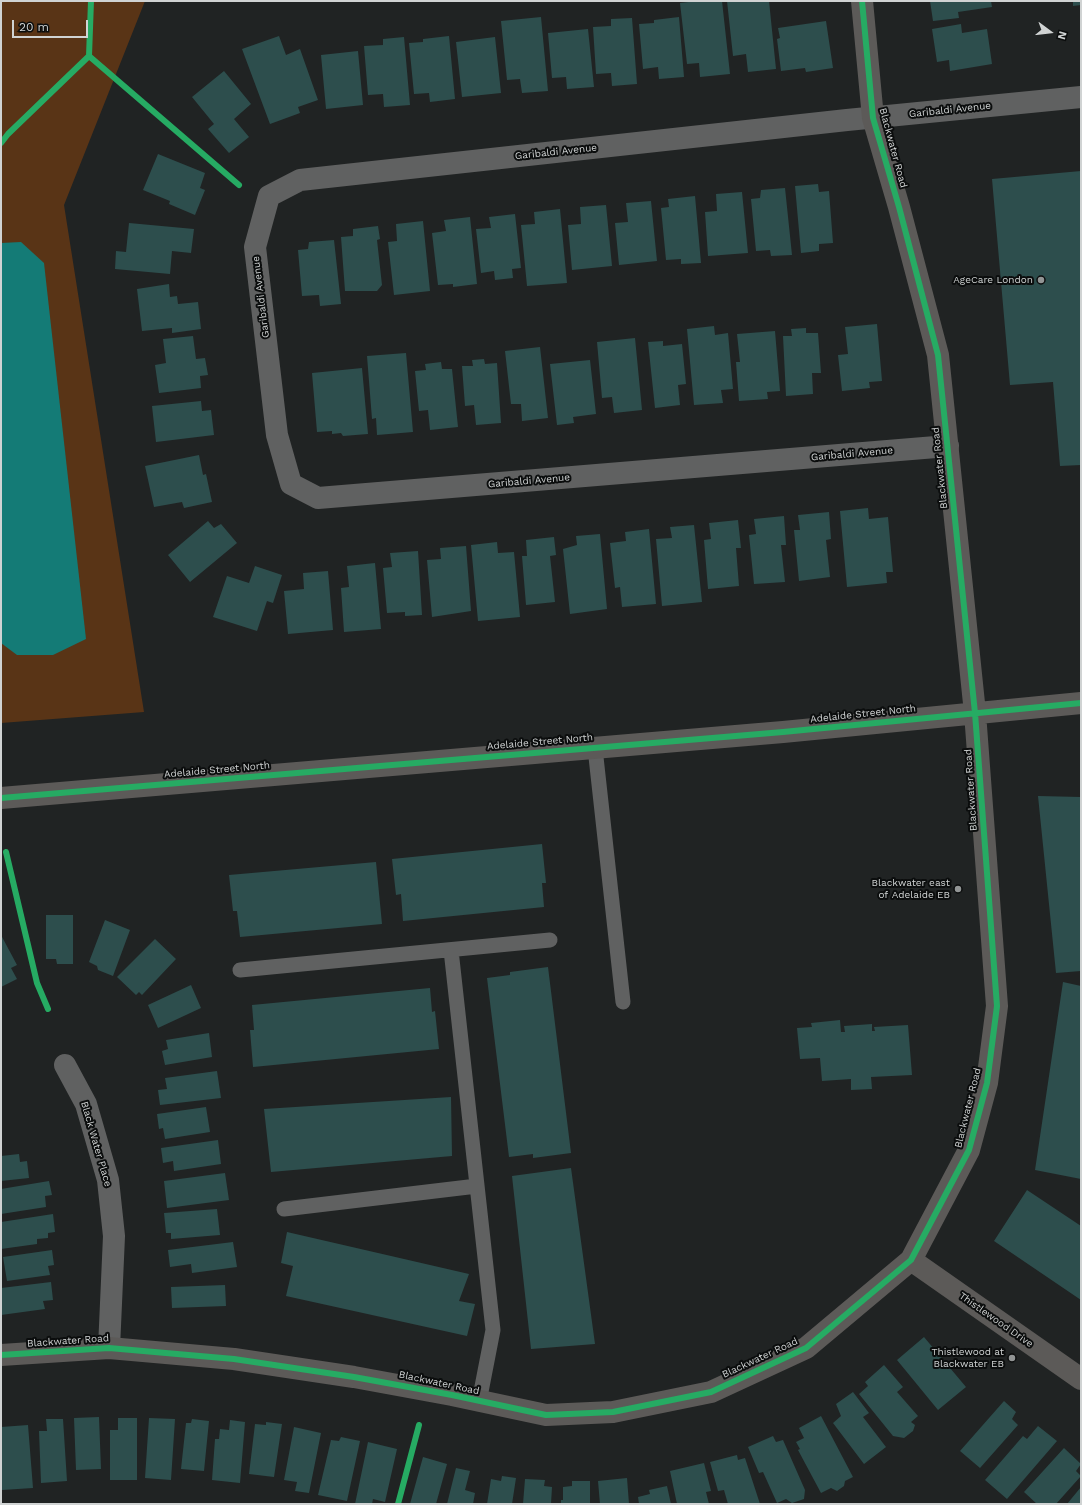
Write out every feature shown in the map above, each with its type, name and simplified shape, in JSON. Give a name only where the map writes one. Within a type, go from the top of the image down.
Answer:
[{"type":"street","name":"Blackwater Road","points":[[1,1355],[109,1348],[234,1359],[354,1377],[452,1395],[479,1402],[546,1415],[613,1412],[711,1392],[806,1348],[911,1260],[969,1150],[987,1083],[997,1006],[975,713],[938,355],[900,207],[873,118],[862,1]]},
{"type":"street","name":"Garibaldi Avenue","points":[[948,446],[318,498],[291,484],[277,435],[255,247],[269,196],[300,180],[1081,97]]},
{"type":"street","name":"Adelaide Street North","points":[[1,798],[811,729],[1081,703]]},
{"type":"street","name":"Black Water Place","points":[[66,1065],[86,1104],[108,1180],[114,1236],[109,1348]]},
{"type":"street","name":"Thistlewood Drive","points":[[911,1260],[1081,1379]]},
{"type":"lane","points":[[595,748],[623,1002]]},
{"type":"lane","points":[[240,970],[550,940]]},
{"type":"lane","points":[[451,950],[493,1330],[479,1402]]},
{"type":"lane","points":[[284,1209],[477,1186]]},
{"type":"shaded area","points":[[1,1],[145,1],[64,205],[144,712],[1,723]]},
{"type":"water","points":[[21,242],[44,263],[86,639],[53,655],[17,655],[1,643],[1,243]]},
{"type":"building","points":[[722,1],[730,74],[700,77],[699,63],[687,64],[680,3]]},
{"type":"building","points":[[727,1],[769,1],[776,69],[748,72],[746,54],[733,56]]},
{"type":"building","points":[[930,1],[991,1],[992,7],[958,12],[959,18],[933,21]]},
{"type":"building","points":[[1073,1],[1081,1],[1081,5],[1073,6]]},
{"type":"building","points":[[541,17],[548,91],[522,93],[520,79],[507,80],[501,21]]},
{"type":"building","points":[[679,17],[684,77],[659,79],[658,67],[643,69],[639,24],[654,23],[654,20]]},
{"type":"building","points":[[632,18],[637,84],[612,86],[611,73],[596,74],[593,27],[611,26],[611,19]]},
{"type":"building","points":[[826,21],[833,68],[806,72],[805,68],[781,71],[777,39],[780,38],[778,28]]},
{"type":"building","points":[[961,24],[962,33],[987,29],[992,64],[950,71],[949,60],[937,62],[932,29]]},
{"type":"building","points":[[588,29],[594,87],[567,89],[566,77],[552,78],[548,33]]},
{"type":"building","points":[[279,36],[286,55],[300,49],[318,100],[298,107],[300,113],[270,124],[242,49]]},
{"type":"building","points":[[449,36],[455,99],[430,102],[429,93],[414,94],[409,43],[423,42],[423,39]]},
{"type":"building","points":[[404,37],[410,105],[384,107],[383,94],[368,95],[364,46],[383,45],[383,39]]},
{"type":"building","points":[[495,37],[501,93],[462,97],[456,42]]},
{"type":"building","points":[[358,51],[363,105],[326,109],[321,55]]},
{"type":"building","points":[[224,71],[251,104],[234,119],[249,137],[229,153],[208,129],[214,124],[192,97]]},
{"type":"building","points":[[158,154],[205,173],[200,188],[205,190],[195,215],[169,204],[170,201],[143,190]]},
{"type":"building","name":"AgeCare London","points":[[1081,171],[1081,465],[1060,466],[1053,382],[1010,385],[992,179]]},
{"type":"building","points":[[818,184],[819,192],[829,191],[833,243],[819,244],[819,251],[801,253],[795,186]]},
{"type":"building","points":[[785,188],[792,255],[771,256],[770,250],[756,251],[751,199],[760,198],[761,190]]},
{"type":"building","points":[[742,192],[748,253],[708,256],[705,212],[717,211],[716,194]]},
{"type":"building","points":[[695,196],[701,263],[681,264],[681,259],[666,260],[661,208],[669,207],[668,199]]},
{"type":"building","points":[[651,201],[657,261],[619,265],[615,223],[628,222],[626,203]]},
{"type":"building","points":[[606,205],[612,266],[572,270],[568,225],[581,224],[580,207]]},
{"type":"building","points":[[560,209],[567,283],[527,286],[521,225],[535,224],[534,212]]},
{"type":"building","points":[[515,214],[521,268],[512,269],[513,278],[495,280],[494,271],[481,273],[476,229],[491,228],[489,217]]},
{"type":"building","points":[[470,217],[477,284],[453,287],[453,284],[438,285],[432,233],[446,231],[444,220]]},
{"type":"building","points":[[423,221],[430,291],[394,295],[388,242],[397,241],[396,224]]},
{"type":"building","points":[[129,223],[194,229],[191,253],[172,251],[170,274],[115,269],[116,251],[126,252]]},
{"type":"building","points":[[378,226],[380,239],[377,240],[382,285],[377,291],[345,291],[341,237],[353,236],[353,229]]},
{"type":"building","points":[[334,240],[341,304],[320,306],[319,295],[302,296],[298,250],[308,249],[309,242]]},
{"type":"building","points":[[169,284],[170,297],[177,296],[178,304],[198,302],[201,329],[172,333],[172,328],[142,331],[137,289]]},
{"type":"building","points":[[877,324],[882,381],[869,382],[870,388],[842,391],[838,355],[848,354],[845,327]]},
{"type":"building","points":[[714,326],[715,335],[728,333],[733,389],[721,390],[723,403],[694,405],[687,329]]},
{"type":"building","points":[[806,328],[806,333],[818,333],[821,373],[812,373],[813,394],[786,396],[783,336],[792,336],[791,329]]},
{"type":"building","points":[[775,331],[780,391],[767,392],[768,399],[739,401],[736,362],[740,362],[737,334]]},
{"type":"building","points":[[193,336],[196,359],[205,358],[208,375],[200,376],[201,388],[159,393],[155,365],[166,363],[163,339]]},
{"type":"building","points":[[635,338],[642,410],[614,413],[612,397],[602,398],[597,342]]},
{"type":"building","points":[[663,341],[663,346],[682,344],[686,384],[678,385],[680,405],[655,408],[648,342]]},
{"type":"building","points":[[540,347],[548,418],[522,421],[521,404],[511,404],[505,351]]},
{"type":"building","points":[[406,353],[413,432],[377,435],[376,418],[372,419],[367,356]]},
{"type":"building","points":[[484,359],[485,364],[497,363],[501,423],[476,425],[474,405],[465,406],[462,366],[473,366],[472,360]]},
{"type":"building","points":[[590,360],[596,414],[573,417],[574,423],[557,425],[550,364]]},
{"type":"building","points":[[441,362],[442,369],[452,369],[458,427],[430,430],[428,410],[419,411],[415,371],[426,370],[425,364]]},
{"type":"building","points":[[362,368],[368,434],[343,436],[341,433],[332,434],[332,431],[317,432],[312,373]]},
{"type":"building","points":[[201,401],[202,411],[211,410],[214,435],[156,442],[152,406]]},
{"type":"building","points":[[199,455],[203,475],[206,474],[212,502],[184,508],[182,502],[154,507],[145,466]]},
{"type":"building","points":[[868,508],[869,519],[888,517],[893,572],[886,572],[887,583],[847,587],[840,511]]},
{"type":"building","points":[[829,512],[831,539],[826,540],[830,577],[799,581],[794,530],[800,530],[798,515]]},
{"type":"building","points":[[784,516],[786,545],[781,545],[785,582],[754,584],[749,535],[756,534],[754,519]]},
{"type":"building","points":[[738,520],[741,548],[736,548],[739,586],[708,589],[704,540],[711,539],[709,523]]},
{"type":"building","points":[[208,521],[214,528],[221,524],[237,543],[190,582],[168,555]]},
{"type":"building","points":[[694,525],[702,602],[662,606],[656,539],[672,538],[670,527]]},
{"type":"building","points":[[649,529],[656,604],[622,607],[620,587],[615,588],[610,543],[626,541],[625,532]]},
{"type":"building","points":[[600,534],[607,609],[570,614],[563,549],[577,545],[576,536]]},
{"type":"building","points":[[554,537],[556,555],[550,556],[555,602],[526,605],[522,556],[527,556],[526,540]]},
{"type":"building","points":[[497,542],[498,553],[514,552],[520,617],[478,621],[471,545]]},
{"type":"building","points":[[466,546],[471,611],[432,617],[427,560],[441,559],[440,548]]},
{"type":"building","points":[[418,551],[422,615],[405,616],[405,612],[387,613],[383,568],[392,567],[390,553]]},
{"type":"building","points":[[375,563],[381,629],[344,632],[341,588],[349,587],[347,566]]},
{"type":"building","points":[[255,566],[282,575],[273,603],[267,601],[257,631],[213,617],[227,576],[249,583]]},
{"type":"building","points":[[328,571],[333,630],[288,634],[284,591],[304,589],[303,573]]},
{"type":"building","points":[[1038,796],[1081,797],[1081,971],[1056,973]]},
{"type":"building","points":[[542,844],[546,883],[542,883],[544,907],[403,921],[401,894],[396,895],[392,859]]},
{"type":"building","points":[[376,862],[382,924],[240,937],[237,911],[233,911],[229,875]]},
{"type":"building","points":[[46,915],[73,915],[73,964],[57,964],[56,959],[46,959]]},
{"type":"building","points":[[105,920],[130,930],[113,976],[98,970],[97,966],[89,962]]},
{"type":"building","points":[[1,935],[17,965],[11,968],[17,979],[1,987]]},
{"type":"building","points":[[155,939],[176,959],[142,995],[139,992],[136,995],[117,977]]},
{"type":"building","points":[[548,967],[571,1153],[533,1158],[533,1154],[509,1157],[487,978],[510,975],[510,972]]},
{"type":"building","points":[[1063,982],[1081,986],[1081,1179],[1035,1170]]},
{"type":"building","points":[[191,985],[201,1008],[158,1028],[148,1005]]},
{"type":"building","points":[[430,988],[432,1012],[435,1011],[439,1049],[253,1067],[250,1030],[254,1030],[252,1005]]},
{"type":"building","points":[[840,1020],[841,1032],[845,1032],[844,1026],[872,1024],[872,1031],[875,1031],[874,1027],[908,1025],[912,1075],[871,1077],[872,1089],[851,1090],[851,1079],[822,1081],[820,1058],[800,1059],[797,1028],[812,1027],[811,1023]]},
{"type":"building","points":[[209,1033],[212,1057],[165,1065],[162,1051],[168,1049],[166,1040]]},
{"type":"building","points":[[217,1071],[221,1098],[160,1105],[158,1090],[167,1089],[165,1078]]},
{"type":"building","points":[[451,1097],[452,1156],[271,1172],[264,1109]]},
{"type":"building","points":[[206,1107],[210,1132],[165,1139],[163,1128],[159,1129],[157,1114]]},
{"type":"building","points":[[218,1140],[221,1164],[174,1171],[173,1161],[163,1163],[161,1148]]},
{"type":"building","points":[[19,1154],[20,1162],[27,1161],[29,1178],[1,1181],[1,1156]]},
{"type":"building","points":[[571,1168],[595,1344],[531,1349],[512,1176]]},
{"type":"building","points":[[225,1173],[229,1200],[167,1208],[164,1181]]},
{"type":"building","points":[[49,1181],[52,1195],[45,1196],[46,1207],[1,1214],[1,1189]]},
{"type":"building","points":[[1027,1190],[1081,1226],[1081,1300],[994,1241]]},
{"type":"building","points":[[217,1209],[220,1235],[171,1239],[171,1233],[166,1233],[164,1213]]},
{"type":"building","points":[[53,1214],[55,1232],[48,1233],[48,1238],[37,1239],[37,1244],[1,1249],[1,1222]]},
{"type":"building","points":[[287,1232],[469,1274],[459,1301],[475,1304],[467,1336],[286,1296],[293,1266],[281,1263]]},
{"type":"building","points":[[233,1242],[237,1267],[192,1273],[191,1264],[170,1267],[168,1250]]},
{"type":"building","points":[[52,1250],[54,1265],[48,1266],[50,1275],[7,1281],[3,1257]]},
{"type":"building","points":[[51,1282],[53,1300],[43,1301],[45,1309],[1,1315],[1,1288]]},
{"type":"building","points":[[225,1285],[226,1306],[172,1308],[171,1287]]},
{"type":"building","points":[[924,1337],[966,1387],[938,1410],[897,1360]]},
{"type":"building","points":[[884,1365],[903,1387],[897,1392],[918,1416],[911,1422],[915,1425],[913,1431],[904,1438],[893,1436],[859,1394],[868,1386],[865,1382]]},
{"type":"building","points":[[853,1392],[869,1413],[863,1417],[886,1447],[864,1464],[833,1423],[841,1416],[836,1404]]},
{"type":"building","points":[[1004,1401],[1016,1412],[1012,1419],[1018,1425],[980,1468],[960,1451]]},
{"type":"building","points":[[821,1416],[853,1477],[845,1481],[844,1486],[837,1491],[831,1488],[821,1493],[798,1450],[800,1449],[796,1442],[804,1438],[799,1428]]},
{"type":"building","points":[[99,1417],[101,1469],[76,1470],[74,1418]]},
{"type":"building","points":[[118,1418],[137,1418],[137,1480],[110,1480],[110,1430],[118,1430]]},
{"type":"building","points":[[149,1418],[175,1419],[171,1480],[145,1478]]},
{"type":"building","points":[[46,1419],[63,1419],[67,1481],[41,1483],[39,1431],[47,1431]]},
{"type":"building","points":[[192,1419],[209,1421],[204,1471],[181,1469],[186,1423],[191,1423]]},
{"type":"building","points":[[230,1420],[245,1422],[240,1483],[212,1480],[215,1439],[219,1439],[220,1429],[229,1430]]},
{"type":"building","points":[[266,1422],[282,1424],[274,1477],[249,1474],[255,1424],[266,1425]]},
{"type":"building","points":[[28,1425],[33,1488],[2,1490],[1,1427]]},
{"type":"building","points":[[1038,1426],[1057,1441],[1007,1499],[985,1480],[1023,1436],[1027,1439]]},
{"type":"building","points":[[294,1427],[321,1433],[309,1493],[295,1491],[297,1482],[284,1480]]},
{"type":"building","points":[[773,1436],[776,1442],[783,1440],[805,1490],[804,1499],[792,1503],[786,1499],[777,1503],[763,1472],[759,1473],[748,1447]]},
{"type":"building","points":[[341,1437],[360,1441],[347,1501],[318,1495],[331,1440],[339,1441]]},
{"type":"building","points":[[368,1442],[397,1449],[385,1502],[373,1499],[372,1504],[355,1504]]},
{"type":"building","points":[[1064,1448],[1081,1464],[1076,1471],[1081,1476],[1056,1504],[1037,1504],[1024,1492]]},
{"type":"building","points":[[737,1455],[738,1460],[745,1458],[760,1504],[728,1504],[724,1490],[718,1491],[710,1462]]},
{"type":"building","points":[[423,1457],[447,1464],[436,1504],[410,1504]]},
{"type":"building","points":[[704,1463],[711,1491],[706,1492],[709,1504],[677,1504],[670,1471]]},
{"type":"building","points":[[456,1468],[470,1471],[465,1490],[475,1493],[473,1504],[447,1504]]},
{"type":"building","points":[[502,1476],[516,1478],[512,1504],[487,1504],[491,1479],[501,1481]]},
{"type":"building","points":[[627,1478],[629,1504],[600,1504],[598,1481]]},
{"type":"building","points":[[525,1479],[545,1480],[544,1486],[552,1487],[551,1504],[523,1504]]},
{"type":"building","points":[[572,1481],[590,1481],[590,1504],[561,1504],[561,1500],[563,1500],[563,1487],[572,1486]]},
{"type":"building","points":[[667,1486],[671,1504],[639,1504],[638,1497],[650,1494],[649,1490]]},
{"type":"building","points":[[1081,1487],[1081,1504],[1067,1504]]},
{"type":"cycle path","points":[[89,56],[91,1]]},
{"type":"cycle path","points":[[1,1355],[109,1348],[234,1359],[354,1377],[452,1395],[546,1415],[613,1412],[711,1392],[806,1348],[911,1260],[969,1150],[987,1083],[997,1006],[975,713],[938,355],[899,207],[873,118],[862,1]]},
{"type":"cycle path","points":[[1,143],[8,134],[89,56],[239,185]]},
{"type":"cycle path","points":[[1,798],[783,732],[1081,703]]},
{"type":"cycle path","points":[[6,852],[37,983],[48,1009]]},
{"type":"cycle path","points":[[398,1504],[419,1425]]},
{"type":"place","name":"AgeCare London","points":[[1041,280]]},
{"type":"place","name":"Blackwater east of Adelaide EB","points":[[958,889]]},
{"type":"place","name":"Thistlewood at Blackwater EB","points":[[1012,1358]]}]
